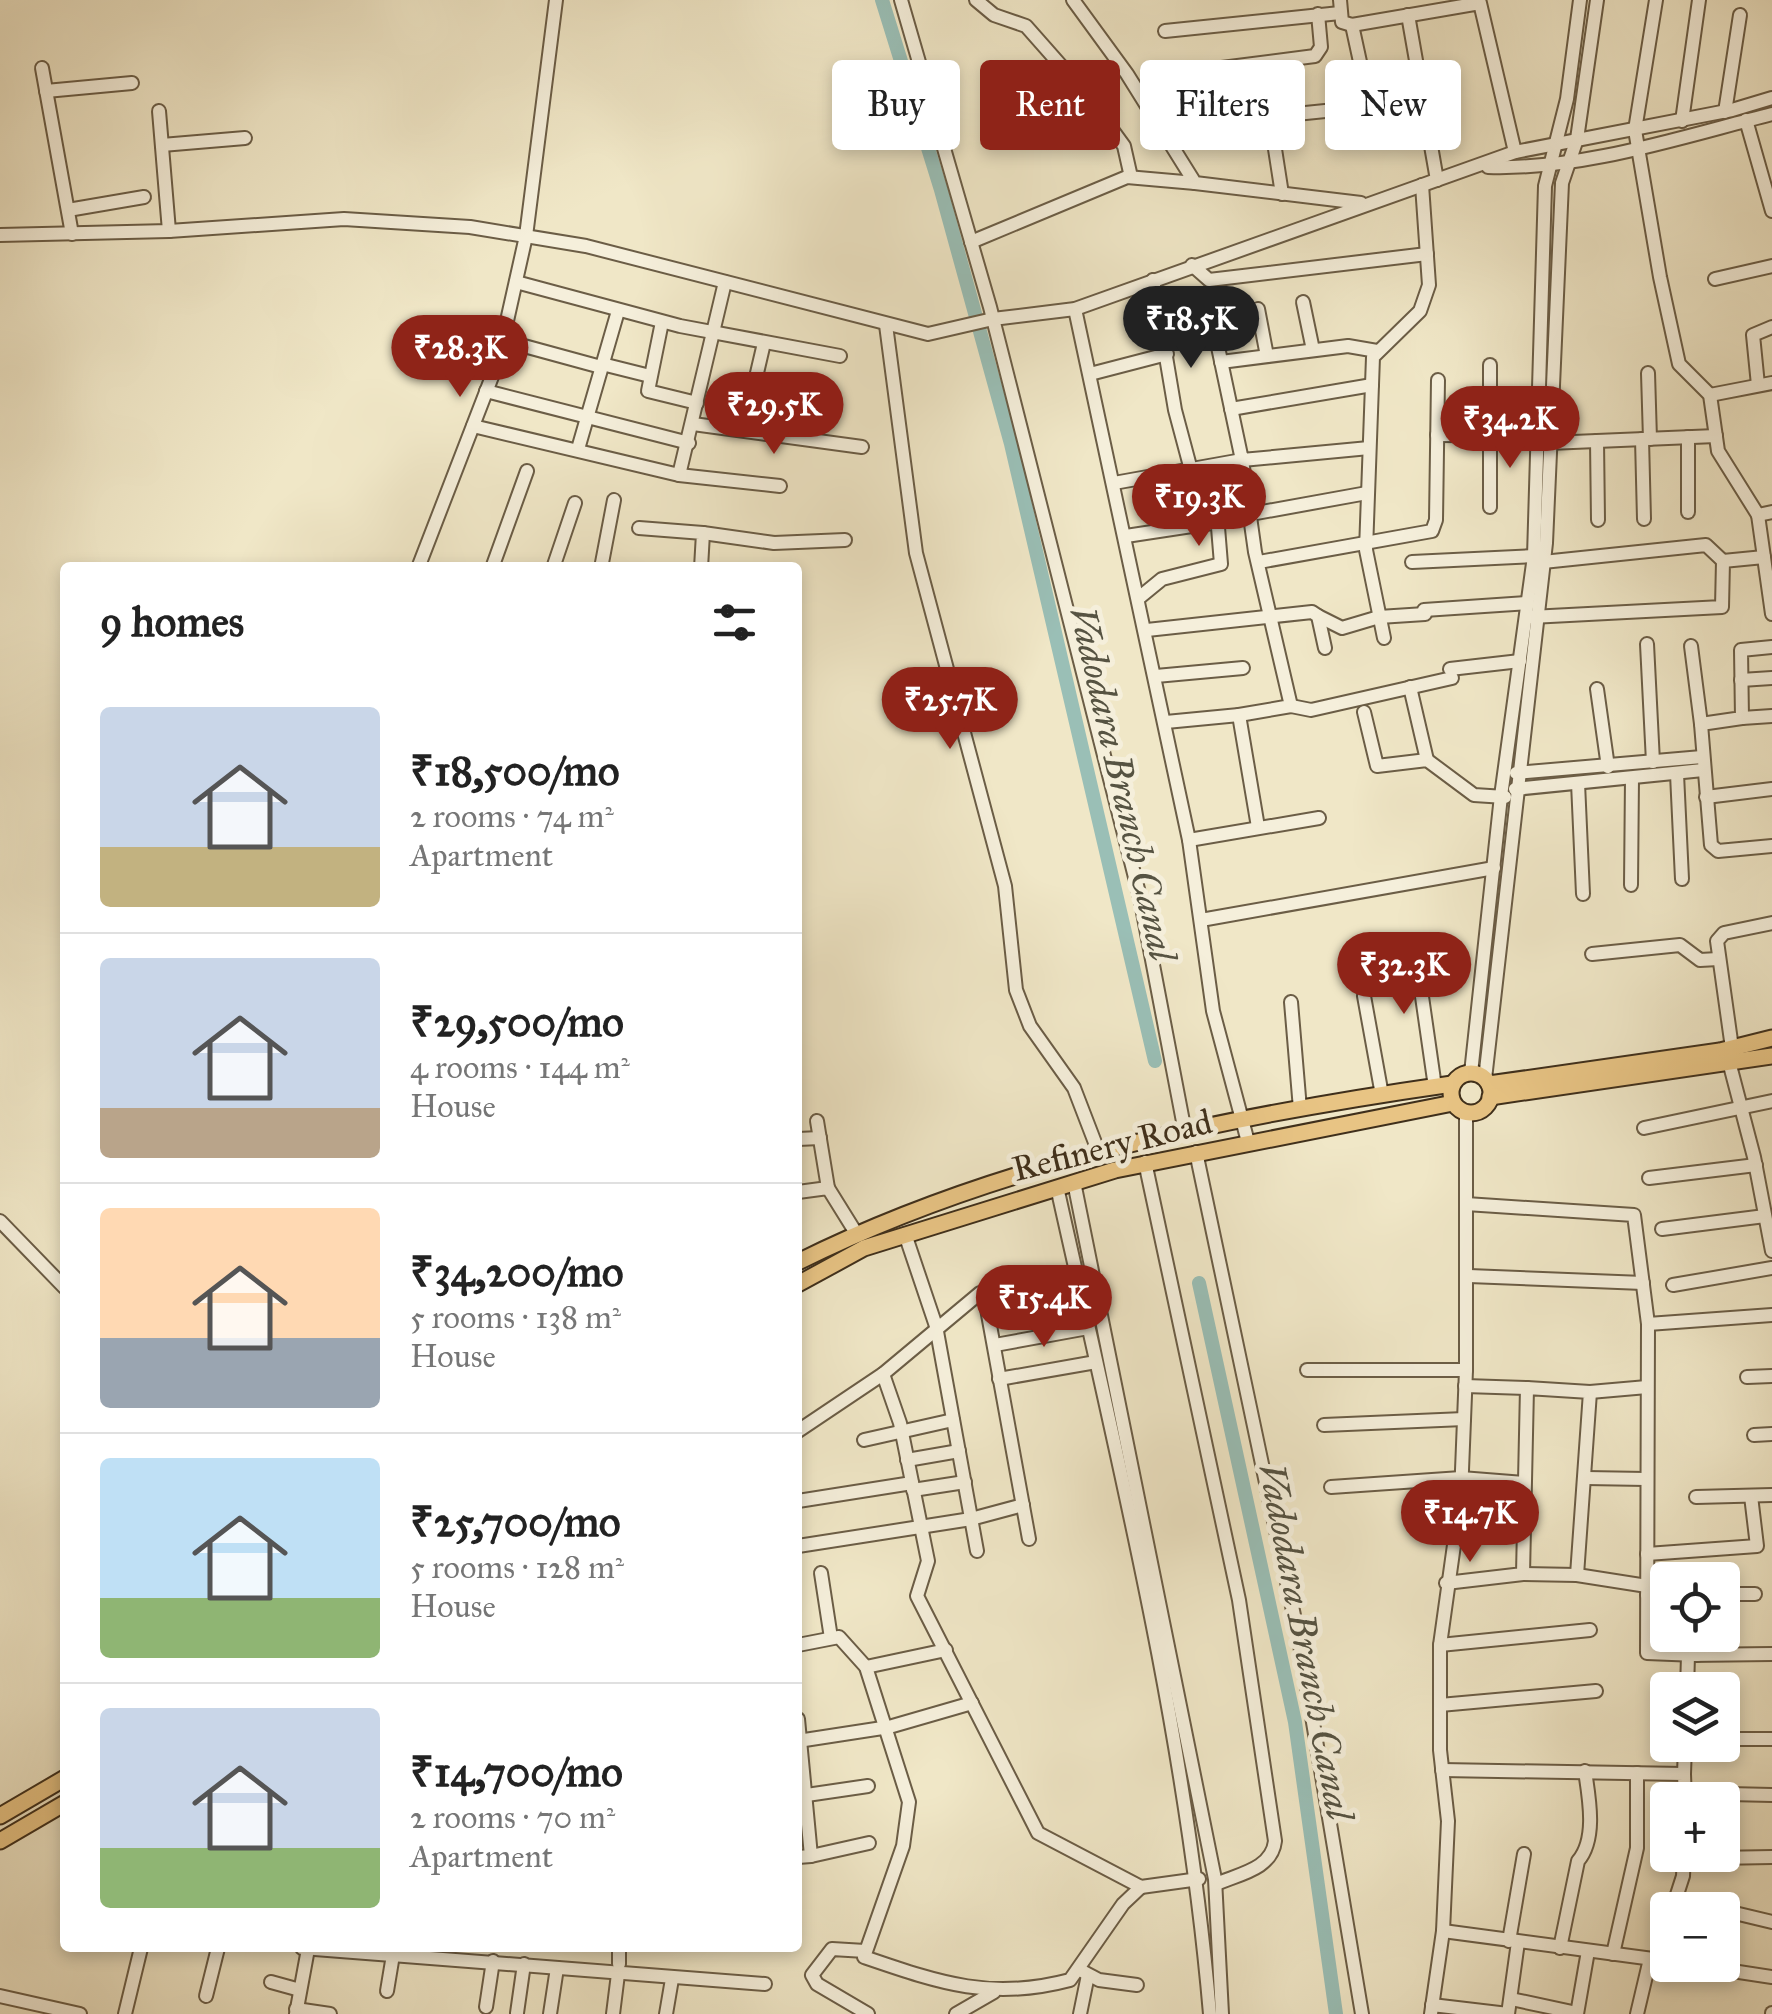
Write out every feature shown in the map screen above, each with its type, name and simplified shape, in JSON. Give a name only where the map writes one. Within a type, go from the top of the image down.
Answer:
[{"type":"main road","points":[[1729,1054],[1772,1038]]},
{"type":"main road","points":[[1484,1083],[1484,1109],[1460,1108],[1452,1084],[1729,1054],[1772,1056]]},
{"type":"main road","name":"Refinery Road","points":[[802,1260],[878,1223],[1104,1151],[1240,1119],[1452,1084]]},
{"type":"main road","name":"Refinery Road","points":[[802,1282],[886,1240],[1145,1162],[1460,1108]]},
{"type":"main road","points":[[1104,1151],[1115,1170]]},
{"type":"main road","points":[[878,1223],[886,1240]]},
{"type":"main road","points":[[60,1781],[0,1816],[6,1838],[60,1806]]},
{"type":"street","points":[[420,562],[502,340],[526,236],[556,0]]},
{"type":"street","points":[[901,0],[971,242],[1140,897],[1185,1132]]},
{"type":"street","points":[[976,0],[994,15],[1026,26],[1124,146],[1132,177]]},
{"type":"street","points":[[1073,0],[1140,98]]},
{"type":"street","points":[[1546,438],[1548,162],[1568,98],[1580,0]]},
{"type":"street","points":[[1484,1083],[1520,661],[1539,559],[1562,182],[1576,139],[1597,0]]},
{"type":"street","points":[[1656,0],[1636,130],[1638,147],[1679,364],[1710,394],[1718,451],[1765,514],[1764,557],[1772,614]]},
{"type":"street","points":[[1682,120],[1699,0]]},
{"type":"street","points":[[1165,31],[1318,14],[1340,7],[1342,22],[1352,25],[1480,2],[1516,152]]},
{"type":"street","points":[[1284,60],[1315,56],[1321,47],[1318,14]]},
{"type":"street","points":[[1408,15],[1437,180]]},
{"type":"street","points":[[1724,112],[1740,15]]},
{"type":"street","points":[[1352,25],[1360,60]]},
{"type":"street","points":[[42,68],[72,234]]},
{"type":"street","points":[[46,92],[132,83]]},
{"type":"street","points":[[1485,166],[1548,162],[1638,147],[1746,120],[1771,100]]},
{"type":"street","points":[[0,236],[168,231],[344,219],[470,227],[726,282],[928,334],[990,320],[1075,310],[1516,152],[1771,100]]},
{"type":"street","points":[[159,110],[168,231]]},
{"type":"street","points":[[1746,120],[1772,210]]},
{"type":"street","points":[[162,146],[245,138]]},
{"type":"street","points":[[1175,150],[1196,183]]},
{"type":"street","points":[[1275,150],[1282,194]]},
{"type":"street","points":[[971,242],[1132,177],[1368,204]]},
{"type":"street","points":[[1384,638],[1366,540],[1372,385],[1377,351],[1420,311],[1429,285],[1422,185]]},
{"type":"street","points":[[68,210],[144,197]]},
{"type":"street","points":[[1192,266],[1209,280],[1427,254]]},
{"type":"street","points":[[1715,279],[1772,266]]},
{"type":"street","points":[[1154,280],[1175,410],[1192,470]]},
{"type":"street","points":[[516,282],[662,322],[840,356]]},
{"type":"street","points":[[678,475],[726,282]]},
{"type":"street","points":[[1303,302],[1313,350]]},
{"type":"street","points":[[1258,309],[1267,356]]},
{"type":"street","points":[[1075,310],[1166,722],[1189,840],[1213,1010],[1248,1142]]},
{"type":"street","points":[[578,449],[618,311]]},
{"type":"street","points":[[1211,314],[1291,706]]},
{"type":"street","points":[[662,322],[650,376],[651,393],[697,403]]},
{"type":"street","points":[[886,325],[916,553],[1005,886],[1016,990],[1030,1026],[1074,1088],[1104,1151]]},
{"type":"street","points":[[1710,394],[1765,384],[1752,335],[1772,327]]},
{"type":"street","points":[[502,340],[650,376]]},
{"type":"street","points":[[753,390],[764,344]]},
{"type":"street","points":[[1221,362],[1355,346],[1377,351]]},
{"type":"street","points":[[1090,374],[1167,354]]},
{"type":"street","points":[[1490,365],[1490,507]]},
{"type":"street","points":[[1644,520],[1648,372]]},
{"type":"street","points":[[1259,562],[1432,531],[1438,380]]},
{"type":"street","points":[[1231,409],[1372,385]]},
{"type":"street","points":[[486,390],[689,443]]},
{"type":"street","points":[[693,424],[862,447]]},
{"type":"street","points":[[473,426],[678,475],[780,486]]},
{"type":"street","points":[[1437,436],[1597,441],[1716,436]]},
{"type":"street","points":[[1688,437],[1688,512]]},
{"type":"street","points":[[1597,441],[1598,520]]},
{"type":"street","points":[[1114,483],[1242,460],[1369,448]]},
{"type":"street","points":[[1140,597],[1162,579],[1218,566],[1213,466]]},
{"type":"street","points":[[494,562],[527,471]]},
{"type":"street","points":[[1251,514],[1368,493]]},
{"type":"street","points":[[602,562],[614,500]]},
{"type":"street","points":[[555,562],[575,503]]},
{"type":"street","points":[[1126,536],[1218,522]]},
{"type":"street","points":[[639,528],[774,543],[845,540]]},
{"type":"street","points":[[701,562],[702,533]]},
{"type":"street","points":[[1147,630],[1312,612],[1342,628],[1379,616],[1425,612],[1722,606],[1723,561],[1706,545],[1539,559],[1412,562]]},
{"type":"street","points":[[1723,561],[1764,557]]},
{"type":"street","points":[[1484,1083],[1494,868],[1516,773],[1530,612]]},
{"type":"street","points":[[1318,616],[1325,648]]},
{"type":"street","points":[[1647,644],[1653,762]]},
{"type":"street","points":[[1691,646],[1714,848],[1772,846]]},
{"type":"street","points":[[1742,718],[1740,650],[1772,648]]},
{"type":"street","points":[[1166,722],[1291,706],[1311,710],[1410,688],[1451,673],[1520,661]]},
{"type":"street","points":[[1156,676],[1244,668]]},
{"type":"street","points":[[1741,680],[1772,678]]},
{"type":"street","points":[[1410,688],[1428,760],[1474,795],[1677,774],[1702,763]]},
{"type":"street","points":[[1597,689],[1608,767]]},
{"type":"street","points":[[1364,712],[1378,766],[1428,760]]},
{"type":"street","points":[[1239,715],[1258,827]]},
{"type":"street","points":[[1701,724],[1772,716]]},
{"type":"street","points":[[1516,773],[1653,762],[1702,763]]},
{"type":"street","points":[[1677,774],[1682,880]]},
{"type":"street","points":[[1631,886],[1632,778]]},
{"type":"street","points":[[1578,783],[1583,894]]},
{"type":"street","points":[[1706,797],[1772,789]]},
{"type":"street","points":[[1189,840],[1319,818]]},
{"type":"street","points":[[1200,920],[1494,868]]},
{"type":"street","points":[[1772,923],[1724,933],[1716,945],[1729,1054],[1767,1211],[1772,1251]]},
{"type":"street","points":[[1414,941],[1435,1087]]},
{"type":"street","points":[[1592,954],[1680,945],[1700,960],[1718,959]]},
{"type":"street","points":[[1364,996],[1382,1094]]},
{"type":"street","points":[[1291,1002],[1300,1109]]},
{"type":"street","points":[[1644,1128],[1772,1101]]},
{"type":"street","points":[[1460,1108],[1468,1276],[1466,1370],[1462,1478],[1440,1645],[1442,1770],[1448,1820],[1443,1931],[1431,2009],[1508,2014],[1524,1854]]},
{"type":"street","points":[[817,1122],[828,1188],[856,1233]]},
{"type":"street","points":[[802,1139],[820,1138]]},
{"type":"street","points":[[1196,1152],[1299,1639],[1362,2014]]},
{"type":"street","points":[[1649,1178],[1755,1161],[1772,1154]]},
{"type":"street","points":[[1145,1162],[1239,1600],[1276,1841],[1270,1859],[1216,1884]]},
{"type":"street","points":[[1074,1182],[1216,1884],[1222,2014]]},
{"type":"street","points":[[1056,1187],[1146,1584],[1198,1879],[1210,2014]]},
{"type":"street","points":[[802,1191],[828,1188]]},
{"type":"street","points":[[1466,1204],[1634,1215],[1648,1324],[1647,1654],[1697,1655]]},
{"type":"street","points":[[1662,1230],[1767,1211]]},
{"type":"street","points":[[0,1222],[60,1283]]},
{"type":"street","points":[[905,1234],[936,1326],[977,1552]]},
{"type":"street","points":[[1673,1285],[1772,1268]]},
{"type":"street","points":[[1468,1276],[1643,1283]]},
{"type":"street","points":[[802,1428],[882,1374],[936,1326],[980,1294],[985,1298],[1029,1539]]},
{"type":"street","points":[[1648,1324],[1772,1315]]},
{"type":"street","points":[[994,1345],[1088,1328]]},
{"type":"street","points":[[999,1379],[1096,1362]]},
{"type":"street","points":[[1307,1370],[1466,1370]]},
{"type":"street","points":[[882,1374],[902,1433],[928,1561],[918,1596],[1038,1833],[1140,1887]]},
{"type":"street","points":[[1747,1377],[1772,1376]]},
{"type":"street","points":[[1465,1386],[1590,1392],[1647,1388]]},
{"type":"street","points":[[1523,1574],[1526,1388]]},
{"type":"street","points":[[1577,1575],[1590,1392]]},
{"type":"street","points":[[1324,1425],[1464,1419]]},
{"type":"street","points":[[864,1440],[953,1420]]},
{"type":"street","points":[[1754,1435],[1772,1434]]},
{"type":"street","points":[[907,1460],[959,1451]]},
{"type":"street","points":[[1331,1487],[1462,1478],[1524,1482]]},
{"type":"street","points":[[1586,1478],[1646,1479]]},
{"type":"street","points":[[802,1501],[964,1482]]},
{"type":"street","points":[[1696,1498],[1772,1495]]},
{"type":"street","points":[[1646,1554],[1757,1546],[1751,1496]]},
{"type":"street","points":[[802,1545],[971,1518],[1022,1505]]},
{"type":"street","points":[[821,1573],[831,1638]]},
{"type":"street","points":[[1446,1583],[1523,1574],[1577,1575],[1650,1591]]},
{"type":"street","points":[[1740,1594],[1755,1594]]},
{"type":"street","points":[[1440,1645],[1590,1630]]},
{"type":"street","points":[[802,1644],[838,1637],[866,1667],[889,1727],[910,1802],[903,1846],[864,1958],[930,1980],[996,1991],[1027,1992],[1084,1972],[1137,1986]]},
{"type":"street","points":[[866,1667],[946,1650]]},
{"type":"street","points":[[1688,1672],[1688,1655],[1772,1654]]},
{"type":"street","points":[[1440,1705],[1596,1691]]},
{"type":"street","points":[[802,1741],[889,1727],[972,1703]]},
{"type":"street","points":[[1740,1739],[1772,1740]]},
{"type":"street","points":[[1684,1762],[1684,1782]]},
{"type":"street","points":[[1442,1770],[1684,1774]]},
{"type":"street","points":[[1560,1948],[1578,1861],[1587,1850],[1590,1801],[1585,1771]]},
{"type":"street","points":[[1613,1954],[1637,1848],[1637,1772]]},
{"type":"street","points":[[802,1796],[868,1786]]},
{"type":"street","points":[[1740,1796],[1772,1795]]},
{"type":"street","points":[[802,1816],[804,1856],[869,1843]]},
{"type":"street","points":[[1740,1858],[1772,1857]]},
{"type":"street","points":[[1080,2014],[1084,1972],[1122,1904],[1140,1887],[1198,1879]]},
{"type":"street","points":[[1740,1914],[1772,1922]]},
{"type":"street","points":[[1443,1931],[1650,1959]]},
{"type":"street","points":[[864,1952],[832,1949],[812,1976],[816,1984],[868,2014]]},
{"type":"street","points":[[125,2014],[140,1952]]},
{"type":"street","points":[[206,1996],[217,1952]]},
{"type":"street","points":[[305,1952],[296,2012],[330,2014]]},
{"type":"street","points":[[355,1952],[619,1969],[672,1979],[765,1984]]},
{"type":"street","points":[[613,2014],[619,1952]]},
{"type":"street","points":[[1512,1999],[1577,2014],[1588,1952]]},
{"type":"street","points":[[387,1991],[393,1955]]},
{"type":"street","points":[[486,2008],[492,1961]]},
{"type":"street","points":[[517,2012],[524,1964]]},
{"type":"street","points":[[550,2014],[557,1968]]},
{"type":"street","points":[[1740,1972],[1772,1977]]},
{"type":"street","points":[[666,2014],[672,1979]]},
{"type":"street","points":[[271,1982],[300,1990]]},
{"type":"street","points":[[1638,2014],[1650,1982]]},
{"type":"street","points":[[956,2014],[996,1991]]},
{"type":"street","points":[[0,1996],[80,2014]]},
{"type":"waterway","name":"Vadodara Branch Canal","points":[[882,0],[941,190],[1011,444],[1155,1061]]},
{"type":"waterway","name":"Vadodara Branch Canal","points":[[1199,1283],[1295,1722],[1336,2014]]}]
